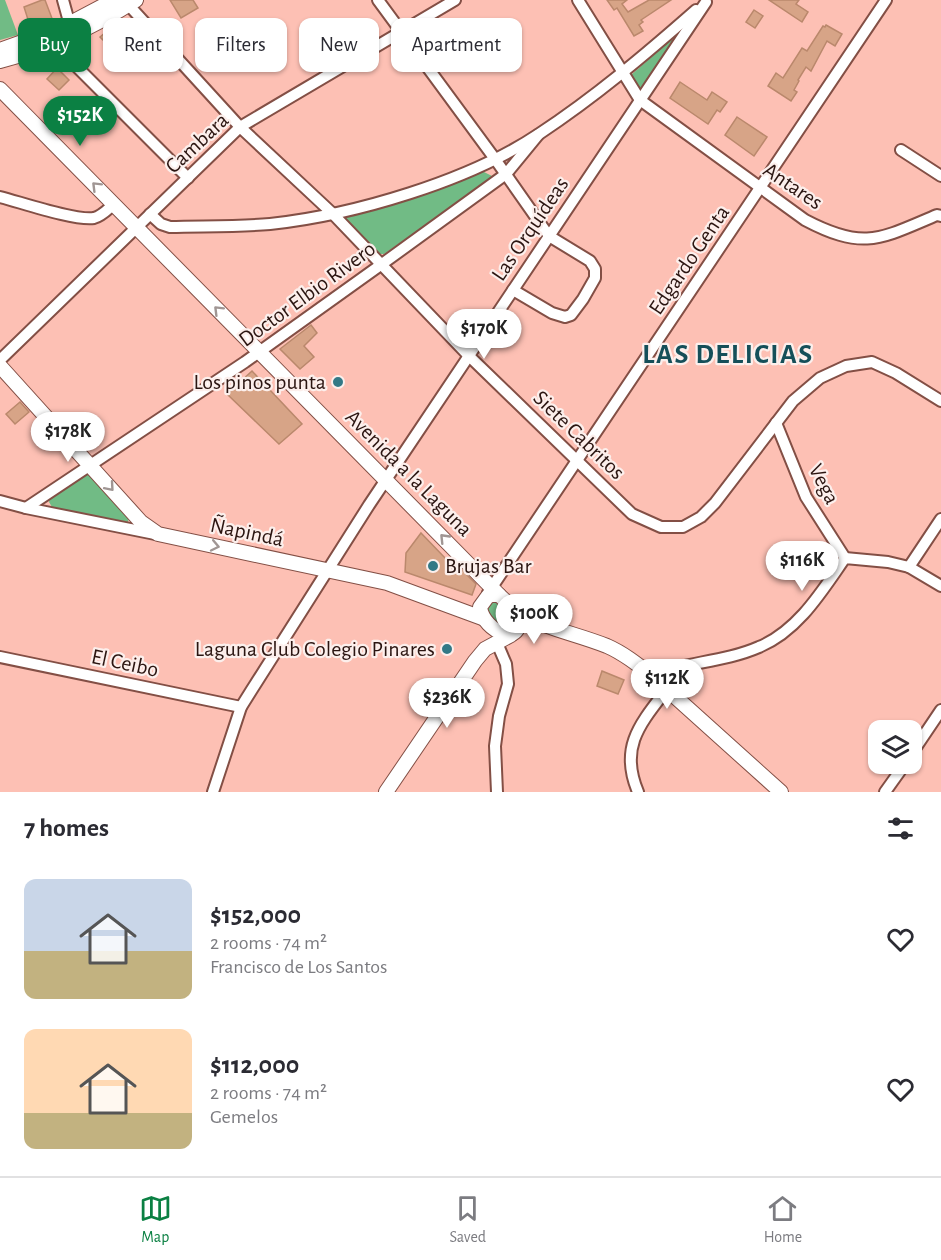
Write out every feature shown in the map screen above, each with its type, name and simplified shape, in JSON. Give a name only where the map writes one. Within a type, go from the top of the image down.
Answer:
[{"type":"street","points":[[63,0],[68,18]]},
{"type":"street","points":[[88,18],[114,0]]},
{"type":"street","points":[[378,0],[392,18]]},
{"type":"street","name":"Cambara","points":[[425,18],[455,0]]},
{"type":"street","points":[[578,0],[640,100]]},
{"type":"street","name":"Edgardo Genta","points":[[495,591],[576,461],[886,0]]},
{"type":"street","points":[[150,214],[161,224],[170,227],[269,224],[351,209],[426,188],[495,159],[538,135],[623,74],[707,1]]},
{"type":"street","name":"Las Orquídeas","points":[[213,792],[241,707],[386,481],[707,1]]},
{"type":"street","points":[[91,20],[129,2]]},
{"type":"street","name":"Siete Cabritos","points":[[129,2],[240,127],[332,213],[470,356],[632,514],[661,527],[683,527],[700,517],[715,503],[793,401],[820,378],[846,366],[872,362],[896,373],[941,401]]},
{"type":"street","name":"Cambara","points":[[0,360],[240,127],[391,38]]},
{"type":"street","points":[[0,50],[18,46]]},
{"type":"street","points":[[0,61],[18,53]]},
{"type":"street","points":[[85,72],[188,178]]},
{"type":"street","points":[[431,72],[549,236],[590,261],[595,269],[595,278],[572,315],[561,317],[513,290]]},
{"type":"street","name":"Avenida a la Laguna","points":[[0,89],[495,591]]},
{"type":"street","name":"Antares","points":[[640,100],[805,220],[827,231],[849,238],[868,239],[889,235],[940,214]]},
{"type":"street","name":"Doctor Elbio Rivero","points":[[26,508],[260,352],[506,174],[538,135]]},
{"type":"street","points":[[901,150],[941,176]]},
{"type":"street","points":[[0,197],[53,212],[88,218],[101,215],[114,204]]},
{"type":"street","points":[[0,366],[141,522],[158,534]]},
{"type":"street","name":"Vega","points":[[776,423],[806,497],[845,558]]},
{"type":"street","name":"Ñapindá","points":[[0,501],[387,583],[484,620]]},
{"type":"street","points":[[909,567],[941,519]]},
{"type":"street","points":[[651,675],[685,664],[758,648],[778,638],[798,619],[845,558],[876,560],[909,567],[941,586]]},
{"type":"street","points":[[497,792],[495,746],[508,684],[506,664],[491,646],[480,607],[483,600],[495,591],[519,613],[550,629],[609,647],[628,658],[667,689],[781,792]]},
{"type":"street","points":[[386,792],[455,688],[491,646],[514,633],[520,622],[519,613]]},
{"type":"street","points":[[484,620],[496,630],[514,633],[550,629]]},
{"type":"street","name":"El Ceibo","points":[[0,657],[241,707]]},
{"type":"street","points":[[638,792],[631,775],[630,756],[635,736],[645,717],[667,689]]},
{"type":"street","points":[[922,738],[941,710]]},
{"type":"street","points":[[885,792],[898,774]]},
{"type":"green space","points":[[0,0],[5,0],[18,35],[0,40]]},
{"type":"green space","points":[[672,39],[674,42],[643,88],[637,88],[631,75]]},
{"type":"green space","points":[[482,171],[494,177],[384,254],[378,254],[344,220],[347,216],[426,194]]},
{"type":"green space","points":[[89,474],[129,517],[128,522],[52,507],[49,502],[50,498]]},
{"type":"green space","points":[[493,601],[512,614],[514,621],[510,628],[505,628],[488,618],[487,602]]},
{"type":"building","points":[[45,0],[52,18],[28,18],[24,7]]},
{"type":"building","points":[[170,0],[193,0],[198,8],[181,18]]},
{"type":"building","points":[[607,0],[627,0],[622,4],[628,12],[649,0],[671,0],[641,20],[643,22],[639,25],[643,31],[634,36],[617,8],[614,10]]},
{"type":"building","points":[[769,0],[799,0],[796,4],[808,12],[802,22]]},
{"type":"building","points":[[754,10],[763,16],[755,28],[746,22]]},
{"type":"building","points":[[826,25],[842,34],[835,46],[827,41],[811,71],[806,67],[798,80],[794,90],[797,92],[791,101],[768,86],[776,73],[783,78],[802,48],[807,51],[823,26]]},
{"type":"building","points":[[53,72],[61,72],[69,80],[59,90],[47,79]]},
{"type":"building","points":[[680,82],[707,100],[712,92],[727,102],[720,112],[717,110],[708,124],[670,98]]},
{"type":"building","points":[[737,117],[767,137],[754,156],[725,135]]},
{"type":"building","points":[[311,325],[317,333],[304,346],[314,357],[300,369],[280,349]]},
{"type":"building","points":[[252,371],[302,424],[279,444],[227,394]]},
{"type":"building","points":[[20,402],[29,412],[15,424],[6,414]]},
{"type":"building","name":"Brujas Bar","points":[[421,533],[446,559],[450,558],[476,584],[472,595],[405,572],[406,553]]},
{"type":"building","points":[[602,671],[624,680],[618,694],[597,686]]},
{"type":"place","name":"Los pinos punta","points":[[338,382]]},
{"type":"place","name":"Brujas Bar","points":[[433,566]]},
{"type":"place","name":"Laguna Club Colegio Pinares","points":[[447,649]]},
{"type":"district","name":"LAS DELICIAS","points":[[728,355]]}]
